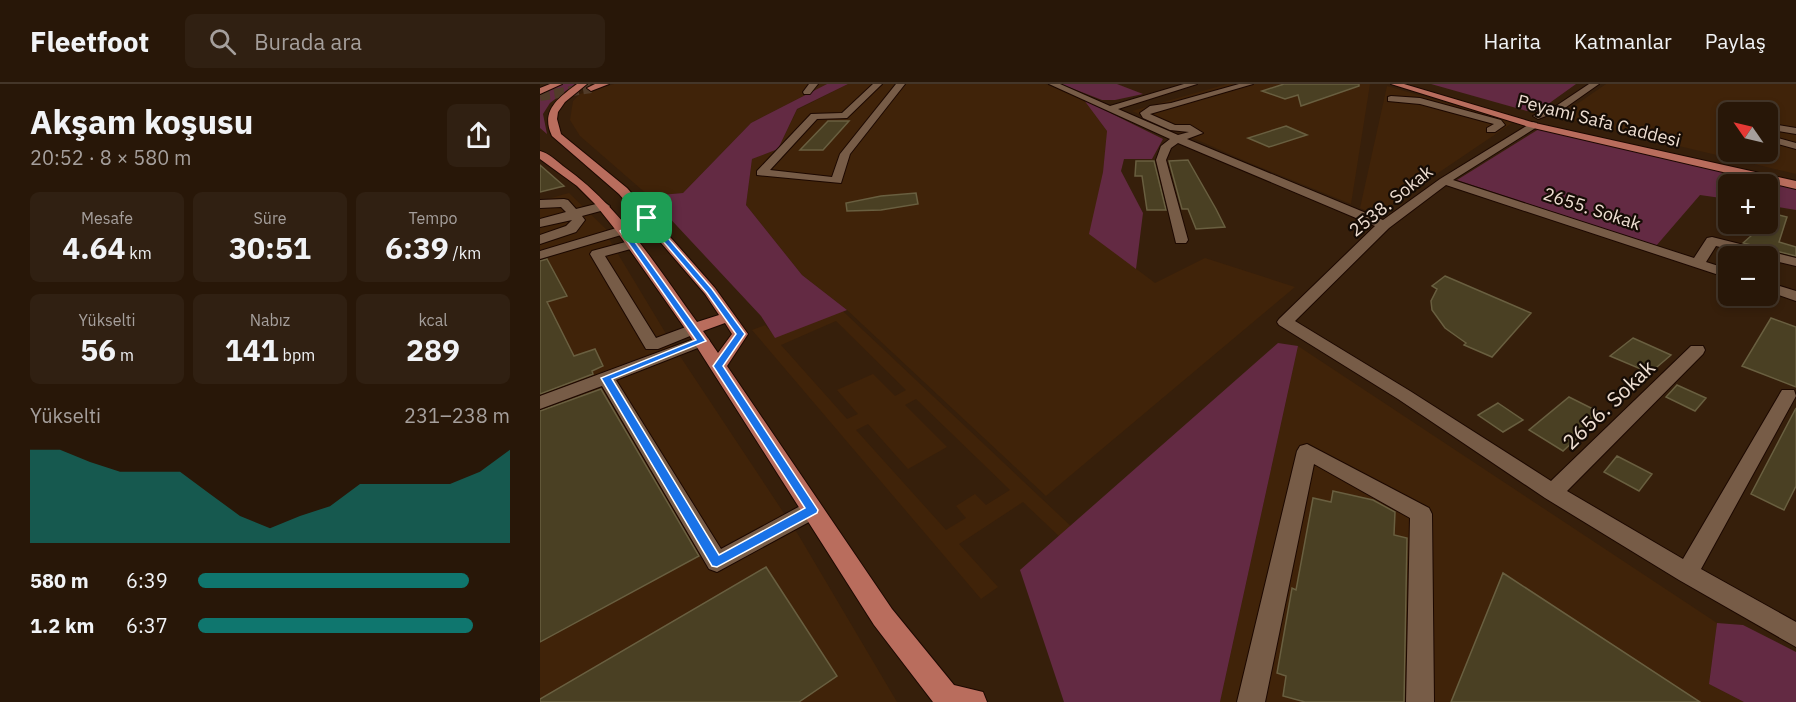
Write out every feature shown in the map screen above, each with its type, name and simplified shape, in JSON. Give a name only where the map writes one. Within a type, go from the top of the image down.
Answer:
[{"type":"main road","points":[[540,89],[548,84]]},
{"type":"main road","points":[[540,89],[558,84]]},
{"type":"main road","points":[[605,84],[587,86],[567,96],[552,112],[550,126],[557,136],[623,191],[710,291],[740,334],[718,366]]},
{"type":"main road","name":"Peyami Safa Caddesi","points":[[1395,84],[1532,120],[1796,179]]},
{"type":"main road","name":"Peyami Safa Caddesi","points":[[1550,124],[1796,185]]},
{"type":"main road","points":[[540,141],[564,169],[604,206],[633,244],[698,335],[883,617],[945,700],[973,702]]},
{"type":"main road","points":[[540,154],[564,169]]},
{"type":"main road","points":[[623,231],[647,218]]},
{"type":"main road","points":[[698,335],[728,317]]},
{"type":"street","points":[[807,92],[814,84]]},
{"type":"street","points":[[878,84],[844,116],[814,116],[761,173],[837,181],[845,154],[901,84]]},
{"type":"street","points":[[1053,84],[1115,107],[1178,139],[1384,225]]},
{"type":"street","points":[[1115,107],[1193,84]]},
{"type":"street","points":[[1115,107],[1132,106],[1213,84]]},
{"type":"street","points":[[1220,84],[1231,87]]},
{"type":"street","points":[[1181,240],[1161,160],[1166,146],[1178,139],[1202,132],[1186,127],[1174,128],[1145,113],[1153,108],[1172,106],[1231,87],[1249,84]]},
{"type":"street","points":[[1550,124],[1559,108],[1594,84]]},
{"type":"street","points":[[1408,86],[1394,92],[1390,104],[1420,101],[1498,122],[1500,125],[1491,130]]},
{"type":"street","points":[[808,107],[882,107]]},
{"type":"street","name":"2538. Sokak","points":[[1552,492],[1404,395],[1285,322],[1384,225],[1532,120],[1559,108]]},
{"type":"street","points":[[1778,128],[1796,131]]},
{"type":"street","points":[[1778,141],[1796,146]]},
{"type":"street","name":"2655. Sokak","points":[[1444,181],[1718,271]]},
{"type":"street","points":[[540,204],[561,202],[579,220],[575,226],[565,232],[540,240]]},
{"type":"street","points":[[540,223],[604,206]]},
{"type":"street","points":[[540,255],[623,231]]},
{"type":"street","points":[[1698,264],[1712,241],[1796,262]]},
{"type":"street","points":[[633,244],[597,254],[652,345],[698,335]]},
{"type":"street","points":[[1778,290],[1796,296]]},
{"type":"street","points":[[540,403],[606,378],[698,335]]},
{"type":"street","name":"2656. Sokak","points":[[1552,492],[1697,350]]},
{"type":"street","points":[[606,378],[717,562],[812,510]]},
{"type":"street","points":[[1687,573],[1788,394]]},
{"type":"street","points":[[1251,702],[1307,452],[1421,514],[1419,702]]},
{"type":"street","points":[[1552,492],[1687,573],[1796,634]]},
{"type":"shaded area","points":[[563,84],[575,84],[550,103],[543,114],[547,134],[540,128],[540,93]]},
{"type":"shaded area","points":[[614,84],[827,84],[751,123],[683,193],[649,196],[580,136],[570,120],[573,101],[580,94]]},
{"type":"shaded area","points":[[827,84],[848,84],[797,109],[778,149],[752,159],[746,205],[802,275],[847,310],[775,338],[761,316],[649,196],[683,193],[751,123]]},
{"type":"shaded area","points":[[848,84],[1046,84],[1084,100],[1107,131],[1103,172],[1090,234],[1155,283],[1205,258],[1295,287],[1046,496],[847,310],[802,275],[746,205],[752,159],[778,149],[797,110]]},
{"type":"shaded area","points":[[1061,84],[1117,84],[1143,94],[1115,100],[1102,100]]},
{"type":"shaded area","points":[[1227,84],[1370,84],[1351,204],[1245,161],[1132,111]]},
{"type":"shaded area","points":[[1431,84],[1576,84],[1537,112]]},
{"type":"shaded area","points":[[1606,84],[1796,84],[1796,174],[1746,162],[1778,162],[1778,102],[1718,102],[1718,155],[1558,117]]},
{"type":"shaded area","points":[[1387,86],[1512,123],[1376,215],[1360,208]]},
{"type":"shaded area","points":[[1084,100],[1163,139],[1152,159],[1124,159],[1121,171],[1143,213],[1136,269],[1089,234],[1103,172],[1107,131]]},
{"type":"shaded area","points":[[1539,129],[1735,174],[1718,174],[1718,198],[1700,195],[1656,246],[1457,180]]},
{"type":"shaded area","points":[[1778,184],[1796,188],[1796,210],[1778,207]]},
{"type":"shaded area","points":[[569,193],[608,231],[540,251],[540,201]]},
{"type":"shaded area","points":[[609,239],[674,347],[799,536],[897,702],[540,702],[540,260]]},
{"type":"shaded area","points":[[830,299],[1076,531],[1063,540],[1023,502],[959,544],[998,587],[981,599],[752,330],[765,325],[775,336]],"holes":[[[836,321],[906,390],[895,396],[873,374],[837,390],[858,414],[847,419],[781,345]],[[916,399],[1010,490],[986,505],[975,494],[956,506],[966,518],[946,530],[856,430],[868,424],[908,469],[947,447],[905,405]]]},
{"type":"shaded area","points":[[1278,343],[1298,346],[1220,702],[1064,702],[1020,570]]},
{"type":"shaded area","points":[[1298,346],[1717,623],[1709,684],[1744,702],[1220,702]]},
{"type":"shaded area","points":[[1717,623],[1743,625],[1796,652],[1796,702],[1744,702],[1709,684]]},
{"type":"building","points":[[1284,84],[1359,84],[1359,86],[1301,106],[1298,95],[1285,99],[1262,91]]},
{"type":"building","points":[[828,121],[849,121],[823,150],[800,150]]},
{"type":"building","points":[[1286,126],[1307,135],[1269,147],[1248,138]]},
{"type":"building","points":[[1188,160],[1225,227],[1196,229],[1188,209],[1182,209],[1169,161]]},
{"type":"building","points":[[1136,161],[1154,161],[1166,210],[1147,210],[1142,176],[1135,176]]},
{"type":"building","points":[[540,165],[564,186],[540,192]]},
{"type":"building","points":[[916,193],[918,204],[881,210],[847,211],[846,203],[881,196]]},
{"type":"building","points":[[1778,215],[1787,217],[1779,242],[1796,247],[1796,256],[1778,252],[1778,246],[1755,246],[1743,243],[1753,234],[1778,234]]},
{"type":"building","points":[[547,259],[567,296],[547,302],[574,356],[595,349],[603,366],[592,371],[593,374],[540,394],[540,261]]},
{"type":"building","points":[[1445,276],[1531,313],[1492,357],[1464,345],[1466,343],[1445,328],[1432,310],[1431,301],[1437,289],[1432,286]]},
{"type":"building","points":[[1771,318],[1796,327],[1796,387],[1742,366]]},
{"type":"building","points":[[1633,338],[1671,355],[1650,373],[1610,356]]},
{"type":"building","points":[[1677,385],[1706,398],[1695,411],[1666,397]]},
{"type":"building","points":[[601,389],[699,556],[540,642],[540,411]]},
{"type":"building","points":[[1569,397],[1603,414],[1563,451],[1529,430]]},
{"type":"building","points":[[1498,403],[1523,420],[1503,432],[1478,415]]},
{"type":"building","points":[[1796,408],[1796,486],[1784,510],[1751,494]]},
{"type":"building","points":[[1617,456],[1652,474],[1639,491],[1604,472]]},
{"type":"building","points":[[1333,491],[1373,500],[1395,512],[1394,535],[1407,538],[1404,702],[1305,702],[1283,696],[1286,676],[1277,673],[1292,588],[1296,590],[1313,498],[1331,502]]},
{"type":"building","points":[[766,567],[837,676],[799,702],[540,702],[540,699]]},
{"type":"building","points":[[1503,573],[1700,702],[1451,702]]},
{"type":"tunnel","points":[[540,96],[591,88]]},
{"type":"route","points":[[647,218],[710,291],[740,334],[718,366],[812,510],[717,562],[606,378],[702,341],[623,231],[647,218]]}]
